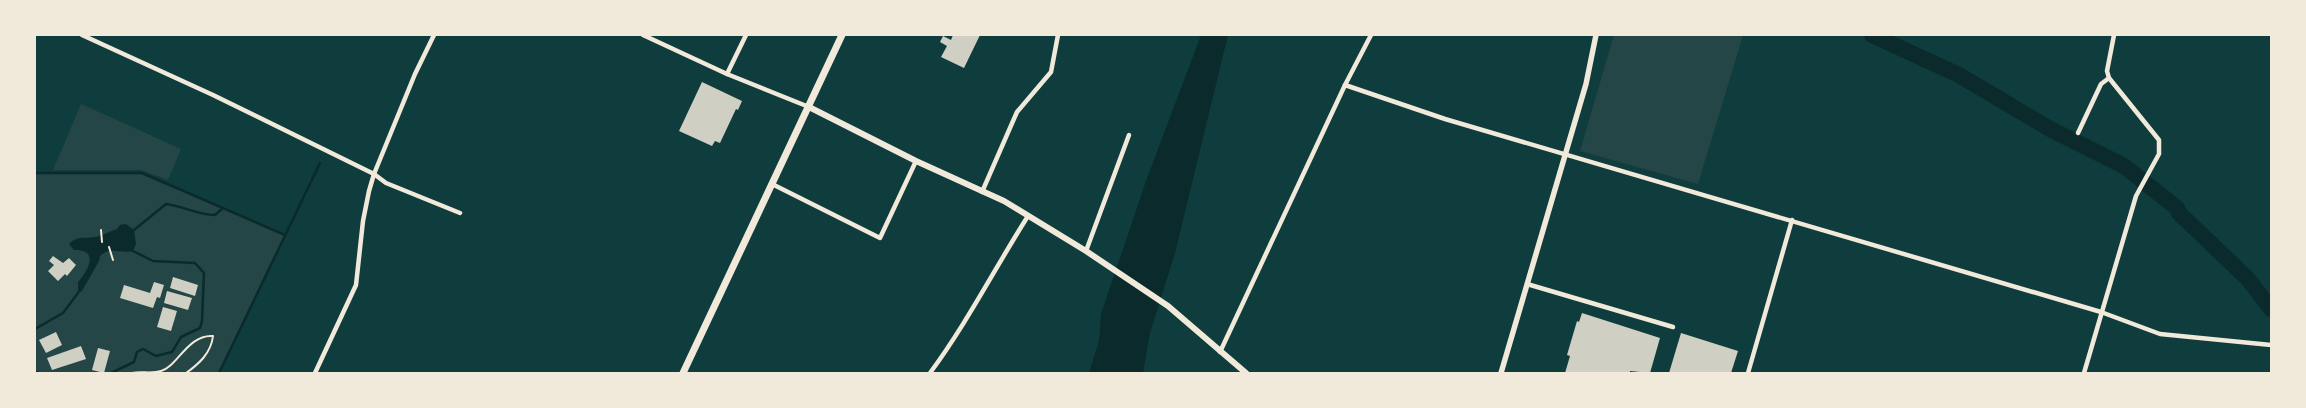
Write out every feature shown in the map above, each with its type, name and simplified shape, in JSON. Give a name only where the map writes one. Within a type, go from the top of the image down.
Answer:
[{"type":"main road","points":[[683,373],[842,35]]},
{"type":"main road","points":[[809,107],[916,161],[1004,201],[1086,250],[1168,306],[1246,373]]},
{"type":"street","points":[[82,35],[213,96],[374,174],[386,182],[460,213]]},
{"type":"street","points":[[315,373],[356,285],[363,221],[374,174],[415,74],[434,35]]},
{"type":"street","points":[[643,35],[727,74],[809,107]]},
{"type":"street","points":[[727,74],[746,35]]},
{"type":"street","points":[[982,192],[1017,112],[1051,72],[1058,35]]},
{"type":"street","points":[[1220,352],[1345,85],[1371,35]]},
{"type":"street","points":[[1501,373],[1586,84],[1596,35]]},
{"type":"street","points":[[2084,373],[2136,196],[2159,154],[2159,140],[2109,78],[2107,72],[2114,35]]},
{"type":"street","points":[[2078,133],[2101,84],[2109,78]]},
{"type":"street","points":[[1345,85],[1445,119],[2101,312],[2160,334],[2271,345]]},
{"type":"street","points":[[1086,250],[1129,135]]},
{"type":"street","points":[[772,184],[880,238],[916,161]]},
{"type":"street","points":[[930,373],[976,306],[999,261],[1028,216]]},
{"type":"street","points":[[1748,373],[1792,220]]},
{"type":"street","points":[[1527,284],[1673,327]]},
{"type":"path","points":[[101,230],[102,242]]},
{"type":"path","points":[[109,247],[113,260]]},
{"type":"path","points":[[132,373],[162,372],[194,342],[205,336],[212,336],[212,345],[198,365],[186,373]]},
{"type":"shaded area","points":[[1201,35],[1228,35],[1175,253],[1150,333],[1143,373],[1089,373],[1099,341],[1101,314],[1146,181]]},
{"type":"shaded area","points":[[1614,35],[1743,35],[1698,184],[1580,151]]},
{"type":"shaded area","points":[[81,104],[181,149],[168,180],[141,170],[53,170]]},
{"type":"shaded area","points":[[35,173],[142,173],[285,235],[219,373],[35,373]]},
{"type":"shaded area","points":[[126,224],[134,230],[136,244],[133,251],[108,251],[100,256],[82,291],[78,293],[78,282],[90,262],[87,253],[74,250],[69,244],[78,238],[100,236],[117,229],[120,225]]},
{"type":"building","points":[[953,35],[980,35],[964,68],[941,57],[947,46],[940,42],[943,36],[951,40]]},
{"type":"building","points":[[702,82],[742,101],[738,110],[736,109],[720,143],[715,141],[712,146],[679,131]]},
{"type":"building","points":[[53,256],[63,263],[69,258],[76,265],[67,276],[65,274],[58,281],[48,271],[54,265],[49,261]]},
{"type":"building","points":[[173,277],[198,285],[195,296],[170,288]]},
{"type":"building","points":[[154,282],[164,285],[160,298],[157,297],[153,308],[120,298],[124,285],[150,293]]},
{"type":"building","points":[[167,291],[192,298],[188,310],[164,303]]},
{"type":"building","points":[[163,307],[177,311],[171,331],[157,327]]},
{"type":"building","points":[[1582,313],[1660,338],[1650,373],[1630,371],[1630,373],[1565,373],[1570,356],[1567,355],[1577,321],[1579,322]]},
{"type":"building","points":[[56,332],[62,345],[46,353],[39,340]]},
{"type":"building","points":[[1681,333],[1738,351],[1731,373],[1669,373]]},
{"type":"building","points":[[81,346],[86,359],[52,370],[47,358]]},
{"type":"building","points":[[98,348],[110,351],[104,373],[92,370]]},
{"type":"waterway","points":[[1872,35],[1959,75],[2050,129],[2124,166],[2177,208],[2179,213],[2248,279],[2271,309]]},
{"type":"waterway","points":[[219,373],[320,163]]},
{"type":"waterway","points":[[35,173],[142,173],[285,235]]},
{"type":"waterway","points":[[134,230],[166,204],[209,215],[215,215],[223,208]]},
{"type":"waterway","points":[[111,373],[134,362],[137,352],[143,349],[156,356],[172,352],[181,337],[200,328],[202,321],[204,273],[195,263],[153,261],[133,251]]},
{"type":"waterway","points":[[35,329],[63,313],[78,293]]},
{"type":"waterway","points":[[35,372],[39,373]]}]
